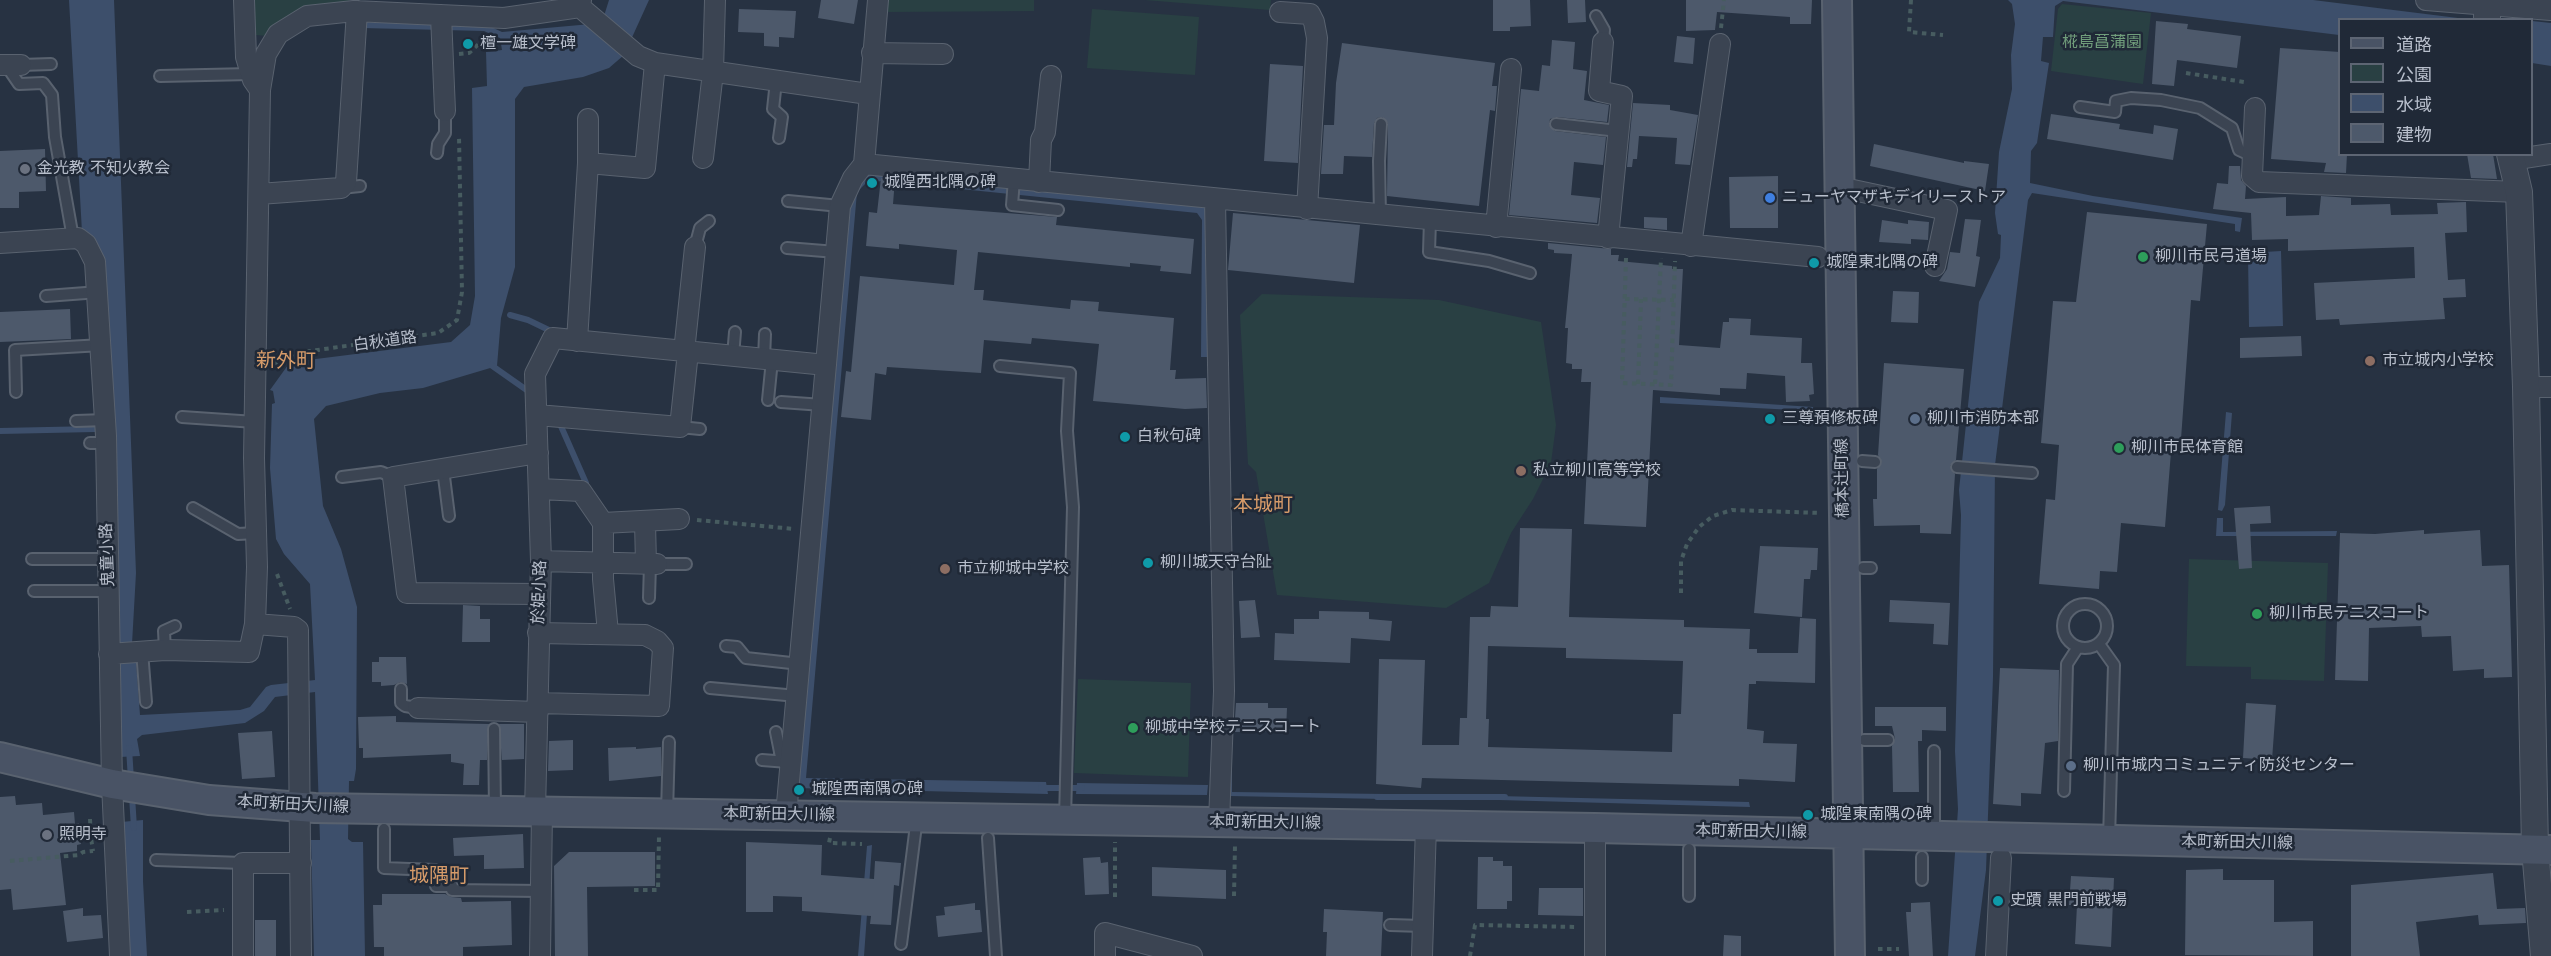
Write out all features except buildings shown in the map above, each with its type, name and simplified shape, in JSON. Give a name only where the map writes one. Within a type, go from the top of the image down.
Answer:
[{"type":"main road","name":"橋本辻町線","points":[[1837,0],[1850,956]]},
{"type":"main road","name":"本町新田大川線","points":[[0,757],[112,784],[209,800],[308,808],[538,811],[663,824],[786,815],[917,817],[1065,807],[1219,801],[1426,825],[1848,834],[1995,848],[2109,840],[2543,850]]},
{"type":"street","points":[[126,653],[165,650],[249,652],[255,624],[255,422],[262,377],[259,194],[255,82],[246,57],[244,0]]},
{"type":"street","points":[[704,158],[712,72],[715,0]]},
{"type":"street","points":[[786,815],[786,762],[797,696],[840,206],[853,178],[864,164],[868,94],[878,0]]},
{"type":"street","points":[[2426,0],[2487,9],[2551,10]]},
{"type":"street","points":[[255,82],[266,54],[278,34],[307,16],[355,7],[504,18],[580,4],[638,56],[655,63],[868,94]]},
{"type":"street","points":[[259,194],[350,187],[346,182],[355,7]]},
{"type":"street","points":[[1280,12],[1310,14],[1317,38],[1307,209]]},
{"type":"street","points":[[441,15],[445,111]]},
{"type":"street","points":[[1603,42],[1599,91],[1622,96],[1608,238]]},
{"type":"street","points":[[1691,246],[1720,44]]},
{"type":"street","points":[[872,53],[943,54]]},
{"type":"street","points":[[588,163],[645,168],[655,63]]},
{"type":"street","points":[[1496,227],[1511,69]]},
{"type":"street","points":[[1039,182],[1041,140],[1045,132],[1051,76]]},
{"type":"street","points":[[2255,108],[2252,176],[2259,182],[2519,192]]},
{"type":"street","points":[[588,119],[588,163],[577,336],[686,352],[827,359]]},
{"type":"street","points":[[2533,155],[2551,154]]},
{"type":"street","points":[[2510,157],[2519,192],[2543,850],[2544,956]]},
{"type":"street","points":[[864,164],[1013,187],[1039,182],[1818,257]]},
{"type":"street","points":[[1839,187],[1947,210],[1935,266]]},
{"type":"street","points":[[1215,200],[1224,691],[1219,801]]},
{"type":"street","points":[[0,243],[73,238]]},
{"type":"street","name":"鬼童小路","points":[[73,238],[78,238],[86,244],[95,262],[99,292],[106,420],[98,443],[110,591],[126,653],[112,784],[120,956]]},
{"type":"street","points":[[537,415],[680,427],[695,247]]},
{"type":"street","name":"於姫小路","points":[[540,956],[538,633],[541,561],[535,374],[553,338],[577,336]]},
{"type":"street","points":[[2526,387],[2551,387]]},
{"type":"street","points":[[538,453],[393,477],[407,593],[540,594]]},
{"type":"street","points":[[540,489],[581,491],[603,523],[603,563],[608,633]]},
{"type":"street","points":[[603,523],[679,519]]},
{"type":"street","points":[[541,561],[651,564],[645,522]]},
{"type":"street","points":[[255,624],[294,627],[298,635],[299,688],[308,808],[301,863],[301,956]]},
{"type":"street","points":[[418,708],[659,706],[663,648],[657,641],[645,635],[538,633]]},
{"type":"street","points":[[1422,956],[1426,825]]},
{"type":"street","points":[[1595,828],[1595,956]]},
{"type":"street","points":[[1995,848],[1996,956]]},
{"type":"street","points":[[243,956],[243,863],[301,863]]},
{"type":"street","points":[[1105,956],[1105,933],[1192,956]]},
{"type":"lane","points":[[1596,16],[1604,30],[1603,42]]},
{"type":"lane","points":[[51,64],[9,65],[19,84],[43,83],[52,95],[55,137],[73,238]]},
{"type":"lane","points":[[160,76],[255,82]]},
{"type":"lane","points":[[776,81],[773,109],[782,117],[779,138]]},
{"type":"lane","points":[[2080,107],[2115,112],[2116,101],[2131,98],[2161,100],[2200,108],[2232,128],[2239,150],[2252,156]]},
{"type":"lane","points":[[436,153],[438,144],[445,133],[445,111]]},
{"type":"lane","points":[[1380,216],[1379,161],[1382,124]]},
{"type":"lane","points":[[1556,124],[1618,131]]},
{"type":"lane","points":[[1013,187],[1012,205],[1058,210]]},
{"type":"lane","points":[[788,201],[840,206]]},
{"type":"lane","points":[[1430,220],[1429,252],[1489,261],[1530,273]]},
{"type":"lane","points":[[695,247],[700,228],[709,221]]},
{"type":"lane","points":[[787,248],[836,252]]},
{"type":"lane","points":[[46,296],[99,292]]},
{"type":"lane","points":[[733,356],[735,332]]},
{"type":"lane","points":[[765,334],[768,400]]},
{"type":"lane","points":[[16,392],[15,350],[102,345]]},
{"type":"lane","points":[[1000,366],[1070,373],[1067,431],[1074,507],[1065,807]]},
{"type":"lane","points":[[781,402],[823,405]]},
{"type":"lane","points":[[182,417],[255,422]]},
{"type":"lane","points":[[76,421],[106,420]]},
{"type":"lane","points":[[680,427],[700,429]]},
{"type":"lane","points":[[1862,461],[1875,462]]},
{"type":"lane","points":[[1958,467],[2032,473]]},
{"type":"lane","points":[[443,469],[449,516]]},
{"type":"lane","points":[[342,477],[381,472],[393,477]]},
{"type":"lane","points":[[193,508],[238,534],[256,533]]},
{"type":"lane","points":[[32,559],[109,559]]},
{"type":"lane","points":[[649,598],[651,564],[686,564]]},
{"type":"lane","points":[[34,591],[110,591]]},
{"type":"lane","points":[[2082,604],[2096,606],[2106,617],[2107,632],[2099,644],[2085,648],[2078,647],[2067,638],[2063,624],[2069,611],[2082,604]]},
{"type":"lane","points":[[165,650],[164,631],[175,626]]},
{"type":"lane","points":[[2099,644],[2114,665],[2109,840]]},
{"type":"lane","points":[[726,646],[737,647],[746,658],[800,664]]},
{"type":"lane","points":[[2064,791],[2067,664],[2078,647]]},
{"type":"lane","points":[[126,653],[146,702]]},
{"type":"lane","points":[[710,688],[797,696]]},
{"type":"lane","points":[[400,689],[401,703],[418,708]]},
{"type":"lane","points":[[494,729],[495,810]]},
{"type":"lane","points":[[762,760],[786,762],[776,732]]},
{"type":"lane","points":[[1864,740],[1888,740]]},
{"type":"lane","points":[[663,824],[669,742]]},
{"type":"lane","points":[[1922,880],[1935,843],[1934,751]]},
{"type":"lane","points":[[901,944],[917,817]]},
{"type":"lane","points":[[384,829],[384,868],[435,870],[436,886],[452,886],[452,890],[541,891]]},
{"type":"lane","points":[[988,838],[996,956]]},
{"type":"lane","points":[[1689,849],[1689,896]]},
{"type":"lane","points":[[156,860],[243,863]]},
{"type":"lane","points":[[1390,925],[1423,926]]},
{"type":"path","points":[[1720,44],[1724,0]]},
{"type":"path","points":[[1911,0],[1909,32],[1943,35]]},
{"type":"path","points":[[456,54],[469,53],[481,42],[486,41],[488,34]]},
{"type":"path","points":[[476,37],[481,42]]},
{"type":"path","points":[[455,44],[456,65]]},
{"type":"path","points":[[2186,73],[2244,82]]},
{"type":"path","name":"白秋道路","points":[[262,377],[274,363],[296,353],[438,333],[457,320],[462,292],[459,132]]},
{"type":"path","points":[[1655,384],[1661,243]]},
{"type":"path","points":[[1626,258],[1622,383],[1638,384],[1671,384],[1675,261]]},
{"type":"path","points":[[1625,299],[1674,300]]},
{"type":"path","points":[[1638,384],[1641,299]]},
{"type":"path","points":[[1681,593],[1681,561],[1687,544],[1699,527],[1713,516],[1732,510],[1821,513]]},
{"type":"path","points":[[679,519],[810,530]]},
{"type":"path","points":[[275,568],[294,618],[294,627]]},
{"type":"path","points":[[90,819],[91,838],[96,858]]},
{"type":"path","points":[[634,890],[658,890],[663,824]]},
{"type":"path","points":[[831,834],[829,843],[862,844]]},
{"type":"path","points":[[84,838],[91,838]]},
{"type":"path","points":[[1115,841],[1115,897]]},
{"type":"path","points":[[1234,896],[1235,845]]},
{"type":"path","points":[[10,861],[79,855],[82,852],[93,851]]},
{"type":"path","points":[[187,912],[243,909]]},
{"type":"path","points":[[1470,956],[1475,925],[1595,928]]},
{"type":"path","points":[[1878,949],[1899,949]]},
{"type":"green space","points":[[253,0],[349,0],[349,3],[268,36],[256,35]]},
{"type":"green space","points":[[886,0],[1034,0],[1034,11],[884,12]]},
{"type":"green space","points":[[1145,0],[1271,0],[1270,10]]},
{"type":"green space","name":"椛島菖蒲園","points":[[2062,4],[2151,13],[2143,84],[2051,71],[2058,9]]},
{"type":"green space","points":[[1092,9],[1199,17],[1195,75],[1087,68]]},
{"type":"green space","points":[[1262,294],[1439,300],[1541,322],[1556,425],[1551,463],[1533,499],[1511,533],[1489,583],[1446,608],[1277,595],[1256,472],[1248,464],[1240,315]]},
{"type":"green space","name":"柳川市民テニスコート","points":[[2189,559],[2328,563],[2324,681],[2251,679],[2251,667],[2186,666]]},
{"type":"green space","name":"柳城中学校テニスコート","points":[[1078,679],[1191,683],[1188,777],[1074,773]]},
{"type":"water","points":[[69,0],[114,0],[136,573],[132,644],[133,661],[136,662],[140,715],[240,710],[250,707],[266,687],[271,685],[315,680],[310,584],[284,554],[276,539],[270,468],[272,404],[275,403],[273,391],[270,390],[288,365],[300,361],[451,342],[470,325],[475,296],[472,88],[487,86],[486,52],[502,50],[500,38],[484,31],[362,28],[360,22],[487,25],[502,32],[591,24],[604,16],[609,0],[649,0],[624,55],[609,68],[583,77],[524,87],[515,99],[515,267],[501,318],[497,366],[423,388],[380,393],[326,406],[314,419],[323,506],[341,549],[357,607],[356,769],[354,781],[349,781],[348,839],[352,842],[363,842],[365,956],[314,956],[311,840],[320,840],[315,692],[275,697],[264,711],[245,723],[142,735],[137,739],[140,756],[120,757],[115,669],[121,662],[113,645],[96,248],[95,240],[89,240],[82,232]]},
{"type":"water","points":[[2008,0],[2313,0],[2458,18],[2338,18],[2338,35],[2063,1],[2055,6],[2053,37],[2043,37],[2041,61],[2049,63],[2037,143],[2031,151],[2030,183],[2093,196],[2242,218],[2240,232],[2235,231],[2235,224],[2032,193],[2028,200],[1995,465],[1993,677],[1986,870],[1975,956],[1948,956],[1958,809],[1955,751],[1961,515],[1959,490],[1979,302],[2000,258],[2001,235],[1998,234],[1995,213],[1999,152],[2012,89],[2011,55],[2015,24],[2012,4]]},
{"type":"water","points":[[2533,21],[2551,23],[2551,66],[2533,63]]},
{"type":"water","points":[[868,173],[1210,205],[1212,357],[1201,357],[1202,220],[1197,213],[882,181],[866,183],[857,192],[806,778],[1046,782],[1048,794],[795,788],[848,201]]},
{"type":"water","points":[[2281,251],[2283,326],[2249,327],[2248,253]]},
{"type":"water","points":[[1660,397],[1813,407],[1813,411],[1660,403]]},
{"type":"water","points":[[2226,412],[2232,413],[2225,505],[2222,511],[2218,510]]},
{"type":"water","points":[[2217,518],[2223,518],[2223,532],[2337,531],[2336,536],[2216,536]]},
{"type":"water","points":[[1232,684],[1232,792],[1385,794],[1385,799],[1229,796]]},
{"type":"water","points":[[1077,783],[1208,785],[1207,795],[1076,794]]},
{"type":"water","points":[[1498,796],[1749,802],[1750,807],[1499,800]]},
{"type":"water","points":[[143,820],[147,956],[128,956],[121,822]]},
{"type":"water","points":[[872,845],[864,956],[858,956],[867,846]]},
{"type":"waterway","points":[[510,315],[528,320],[553,332]]},
{"type":"waterway","points":[[491,365],[528,391]]},
{"type":"waterway","points":[[560,424],[586,483]]},
{"type":"waterway","points":[[0,431],[95,429]]},
{"type":"waterway","points":[[129,748],[131,780]]},
{"type":"waterway","points":[[1041,788],[1082,788]]},
{"type":"waterway","points":[[132,796],[134,828]]},
{"type":"waterway","points":[[1377,797],[1505,797]]},
{"type":"place","name":"檀一雄文学碑","points":[[468,44]]},
{"type":"place","name":"金光教 不知火教会","points":[[25,169]]},
{"type":"place","name":"城隍西北隅の碑","points":[[872,183]]},
{"type":"place","name":"ニューヤマザキデイリーストア","points":[[1770,198]]},
{"type":"place","name":"柳川市民弓道場","points":[[2143,257]]},
{"type":"place","name":"城隍東北隅の碑","points":[[1814,263]]},
{"type":"place","name":"市立城内小学校","points":[[2370,361]]},
{"type":"place","name":"三尊預修板碑","points":[[1770,419]]},
{"type":"place","name":"柳川市消防本部","points":[[1915,419]]},
{"type":"place","name":"白秋句碑","points":[[1125,437]]},
{"type":"place","name":"柳川市民体育館","points":[[2119,448]]},
{"type":"place","name":"私立柳川高等学校","points":[[1521,471]]},
{"type":"place","name":"柳川城天守台阯","points":[[1148,563]]},
{"type":"place","name":"市立柳城中学校","points":[[945,569]]},
{"type":"place","name":"柳川市民テニスコート","points":[[2257,614]]},
{"type":"place","name":"柳城中学校テニスコート","points":[[1133,728]]},
{"type":"place","name":"柳川市城内コミュニティ防災センター","points":[[2071,766]]},
{"type":"place","name":"城隍西南隅の碑","points":[[799,790]]},
{"type":"place","name":"城隍東南隅の碑","points":[[1808,815]]},
{"type":"place","name":"照明寺","points":[[47,835]]},
{"type":"place","name":"史蹟 黒門前戦場","points":[[1998,901]]},
{"type":"district","name":"新外町","points":[[286,362]]},
{"type":"district","name":"本城町","points":[[1263,506]]},
{"type":"district","name":"城隅町","points":[[439,877]]}]
